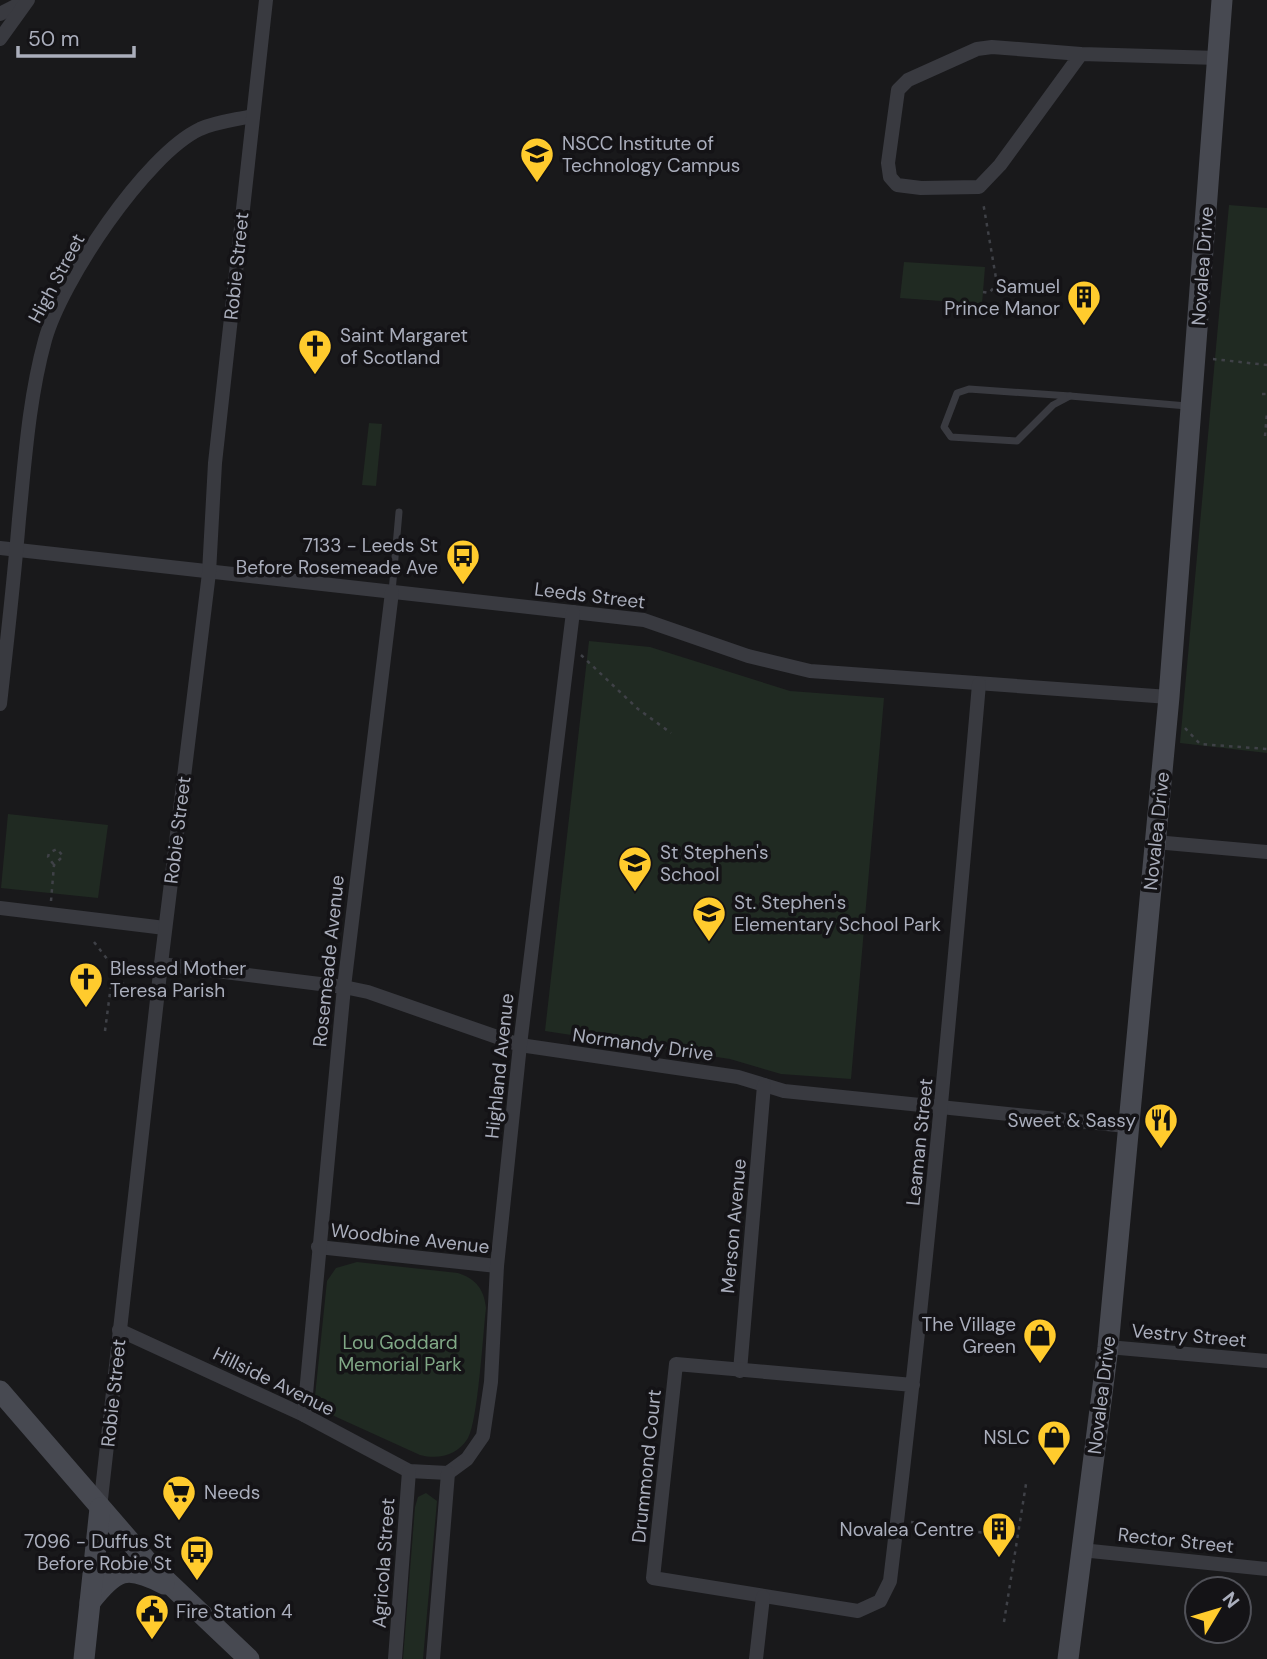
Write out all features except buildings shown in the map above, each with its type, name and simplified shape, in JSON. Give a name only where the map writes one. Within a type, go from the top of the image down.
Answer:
[{"type":"street","points":[[0,14],[27,0]]},
{"type":"street","points":[[0,39],[27,0]]},
{"type":"street","name":"Robie Street","points":[[84,1659],[165,928],[209,573],[215,463],[266,0]]},
{"type":"street","name":"Novalea Drive","points":[[1068,1659],[1108,1347],[1126,1126],[1169,697],[1222,0]]},
{"type":"street","points":[[1081,54],[1000,165],[979,187],[921,188],[897,185],[890,177],[888,163],[898,90],[908,80],[977,49],[992,47],[1081,54],[1218,58]]},
{"type":"street","name":"High Street","points":[[0,704],[33,394],[46,338],[62,300],[124,201],[153,168],[200,130],[252,116]]},
{"type":"street","name":"Leeds Street","points":[[0,548],[644,621],[782,666],[810,671],[1169,697]]},
{"type":"street","name":"Rosemeade Avenue","points":[[304,1415],[344,987],[392,592]]},
{"type":"street","name":"Highland Avenue","points":[[448,1473],[467,1459],[483,1436],[491,1381],[497,1266],[520,1045],[573,612]]},
{"type":"street","name":"Leaman Street","points":[[880,1601],[890,1581],[913,1385],[942,1109],[979,684]]},
{"type":"street","points":[[1155,842],[1267,852]]},
{"type":"street","points":[[0,908],[165,928]]},
{"type":"street","name":"Normandy Drive","points":[[161,964],[344,987],[368,992],[520,1045],[738,1076],[784,1091],[1126,1126]]},
{"type":"street","name":"Merson Avenue","points":[[740,1371],[764,1085]]},
{"type":"street","name":"Woodbine Avenue","points":[[318,1247],[497,1266]]},
{"type":"street","name":"Hillside Avenue","points":[[119,1329],[304,1415],[409,1471]]},
{"type":"street","name":"Vestry Street","points":[[1108,1347],[1267,1361]]},
{"type":"street","name":"Drummond Court","points":[[880,1601],[858,1611],[653,1578],[676,1364],[913,1385]]},
{"type":"street","points":[[0,1391],[171,1587],[249,1659]]},
{"type":"street","points":[[409,1471],[448,1473],[433,1659]]},
{"type":"street","name":"Agricola Street","points":[[395,1659],[409,1471]]},
{"type":"street","name":"Rector Street","points":[[1081,1550],[1267,1569]]},
{"type":"street","points":[[90,1602],[108,1578],[122,1572],[140,1573],[171,1587]]},
{"type":"street","points":[[756,1659],[763,1597]]},
{"type":"lane","points":[[1070,396],[1053,405],[1017,441],[951,437],[944,428],[957,393],[969,388],[1070,396],[1191,407]]},
{"type":"lane","name":"Rosemeade Avenue","points":[[392,592],[399,512]]},
{"type":"path","points":[[979,187],[988,223],[997,284],[989,293],[983,292]]},
{"type":"path","points":[[1209,358],[1267,365]]},
{"type":"path","points":[[1262,394],[1267,394]]},
{"type":"path","points":[[1265,436],[1267,412]]},
{"type":"path","points":[[569,643],[638,709],[671,733]]},
{"type":"path","points":[[1182,725],[1200,744],[1267,749]]},
{"type":"path","points":[[50,914],[54,865],[63,856],[57,849],[49,853],[50,862],[54,865]]},
{"type":"path","points":[[94,942],[118,973],[143,975]]},
{"type":"path","points":[[105,1031],[111,985],[123,986],[123,983],[112,981],[114,967]]},
{"type":"path","points":[[1004,1622],[1015,1537],[1026,1483]]},
{"type":"path","points":[[897,1520],[991,1534]]},
{"type":"green space","points":[[1229,205],[1267,208],[1267,753],[1180,743]]},
{"type":"green space","points":[[904,262],[985,267],[982,304],[900,298]]},
{"type":"green space","points":[[369,423],[382,424],[376,486],[362,485]]},
{"type":"green space","name":"St. Stephen's Elementary School Park","points":[[589,641],[650,647],[790,691],[884,698],[851,1079],[781,1074],[730,1059],[545,1031]]},
{"type":"green space","points":[[8,814],[108,825],[98,898],[1,888]]},
{"type":"green space","name":"Lou Goddard Memorial Park","points":[[357,1262],[458,1273],[470,1278],[481,1290],[486,1308],[475,1414],[468,1438],[459,1449],[441,1456],[420,1455],[323,1410],[315,1396],[327,1281],[336,1268]]},
{"type":"green space","points":[[426,1493],[437,1501],[423,1659],[403,1659],[415,1507],[418,1497]]},
{"type":"place","name":"NSCC Institute of Technology Campus","points":[[537,184]]},
{"type":"place","name":"Samuel Prince Manor","points":[[1084,327]]},
{"type":"place","name":"Saint Margaret of Scotland","points":[[315,376]]},
{"type":"place","name":"7133 - Leeds St Before Rosemeade Ave","points":[[463,586]]},
{"type":"place","name":"St Stephen's School","points":[[635,893]]},
{"type":"place","name":"St. Stephen's Elementary School Park","points":[[709,943]]},
{"type":"place","name":"Blessed Mother Teresa Parish","points":[[86,1009]]},
{"type":"place","name":"Sweet & Sassy","points":[[1161,1150]]},
{"type":"place","name":"The Village Green","points":[[1040,1365]]},
{"type":"place","name":"NSLC","points":[[1054,1467]]},
{"type":"place","name":"Needs","points":[[179,1522]]},
{"type":"place","name":"Novalea Centre","points":[[999,1559]]},
{"type":"place","name":"7096 - Duffus St Before Robie St","points":[[197,1582]]},
{"type":"place","name":"Fire Station 4","points":[[152,1641]]}]
